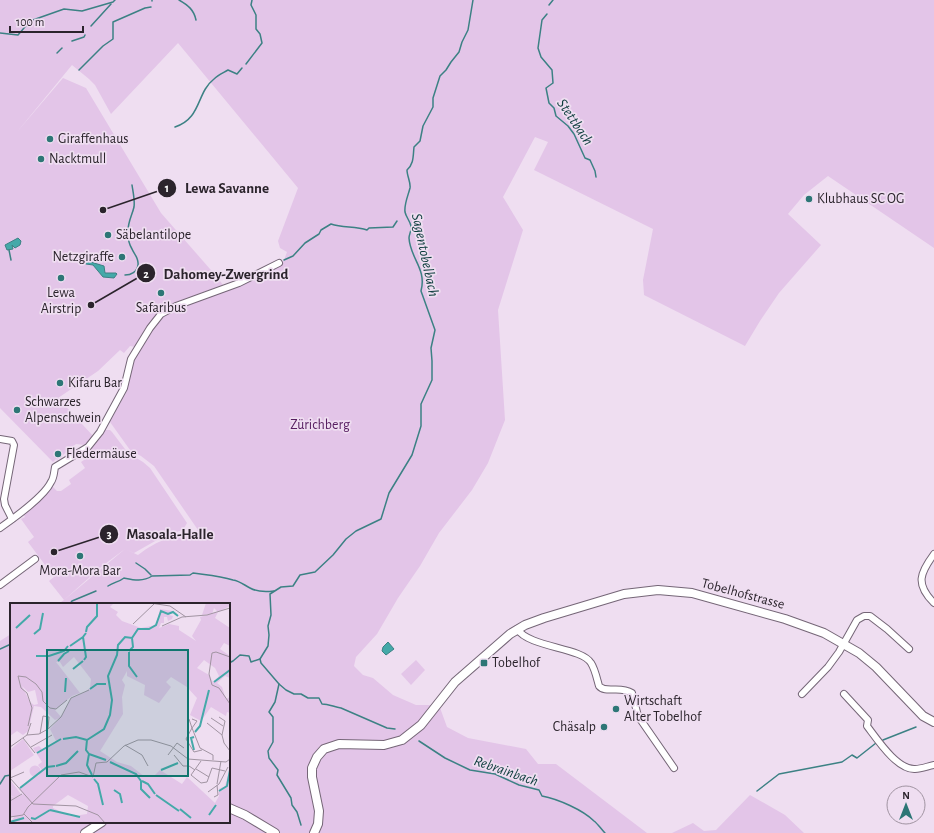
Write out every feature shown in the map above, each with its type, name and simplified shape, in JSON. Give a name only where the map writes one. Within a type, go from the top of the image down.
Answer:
[{"type":"main road","name":"Tobelhofstrasse","points":[[314,833],[318,824],[319,812],[312,773],[314,762],[320,752],[339,744],[384,745],[397,742],[407,737],[421,725],[455,682],[517,629],[544,618],[609,598],[638,591],[667,590],[706,596],[785,619],[824,633],[859,653],[876,667],[923,716],[934,722]]},
{"type":"main road","points":[[230,808],[275,833]]},
{"type":"main road","points":[[85,833],[100,823]]},
{"type":"street","points":[[0,528],[46,490],[51,484],[55,467],[88,447],[98,436],[124,388],[132,356],[161,314],[176,306],[239,283],[279,263]]},
{"type":"street","points":[[0,439],[12,442],[14,445],[4,499],[5,505],[12,519]]},
{"type":"street","points":[[934,554],[924,568],[921,582],[923,590],[934,603]]},
{"type":"street","points":[[0,585],[35,559]]},
{"type":"street","points":[[802,694],[828,667],[858,620],[864,616],[870,616],[909,649]]},
{"type":"street","points":[[517,629],[526,637],[550,646],[579,654],[586,658],[591,662],[601,689],[623,689],[632,693],[638,716],[674,768]]},
{"type":"street","points":[[844,694],[868,720],[867,726],[884,748],[903,766],[915,770],[934,764]]},
{"type":"green space","name":"Zürichberg","points":[[0,0],[934,0],[934,248],[828,176],[804,195],[788,214],[821,245],[779,293],[745,346],[644,295],[643,280],[653,229],[534,170],[548,142],[535,137],[503,197],[523,230],[498,310],[505,420],[488,463],[472,490],[439,533],[377,634],[356,657],[354,666],[363,675],[373,678],[393,695],[416,705],[439,705],[447,727],[468,738],[526,749],[538,764],[556,764],[647,833],[0,833],[0,641],[10,635],[10,823],[230,823],[230,603],[60,603],[64,600],[49,581],[54,577],[28,542],[34,537],[21,519],[25,517],[23,514],[52,486],[57,491],[61,491],[71,484],[69,480],[85,468],[81,462],[87,458],[83,452],[87,444],[76,444],[53,462],[0,408]],"holes":[[[178,43],[298,188],[278,241],[280,248],[287,252],[284,260],[278,266],[257,278],[171,310],[163,316],[144,340],[133,360],[127,391],[110,422],[130,450],[154,466],[198,530],[166,539],[153,545],[138,555],[125,549],[134,553],[164,536],[183,530],[187,523],[150,468],[128,453],[110,430],[105,430],[94,445],[90,441],[94,437],[58,398],[98,371],[120,350],[124,353],[130,346],[135,347],[145,329],[160,312],[176,302],[223,285],[161,213],[86,88],[63,78],[17,132],[72,65],[95,85],[111,114]],[[125,549],[64,600],[101,567]]]},
{"type":"green space","points":[[416,660],[425,670],[411,685],[401,674]]},
{"type":"green space","points":[[750,795],[785,815],[804,833],[672,833],[693,823],[704,831],[716,830]]},
{"type":"shaded area","points":[[18,238],[21,241],[20,245],[15,248],[12,245],[13,249],[7,250],[5,245]]},
{"type":"shaded area","points":[[77,255],[82,257],[84,260],[104,266],[105,273],[117,274],[114,278],[103,277],[93,265],[86,264],[76,258]]},
{"type":"shaded area","points":[[388,642],[394,649],[386,655],[382,651],[383,647]]},
{"type":"waterway","points":[[0,33],[18,35],[30,21],[64,9],[82,11],[113,2],[115,0]]},
{"type":"waterway","points":[[179,0],[190,8],[194,13],[196,20]]},
{"type":"waterway","points":[[246,64],[262,43],[260,34],[256,29],[256,15],[251,5],[252,0]]},
{"type":"waterway","name":"Sagentobelbach","points":[[395,729],[387,728],[341,708],[322,704],[319,698],[308,698],[301,694],[294,694],[286,690],[261,663],[260,659],[268,646],[268,626],[271,615],[270,594],[281,587],[293,586],[300,575],[315,572],[333,555],[346,539],[356,531],[381,519],[389,493],[412,455],[421,426],[421,404],[432,380],[431,348],[435,330],[421,291],[422,276],[410,245],[409,238],[411,226],[405,209],[410,188],[407,170],[412,162],[414,147],[420,141],[423,126],[433,107],[433,98],[440,76],[459,52],[468,30],[473,0]]},
{"type":"waterway","points":[[549,5],[553,0]]},
{"type":"waterway","points":[[91,26],[111,4]]},
{"type":"waterway","points":[[79,70],[103,46],[113,39],[113,22],[145,8],[151,7]]},
{"type":"waterway","name":"Stettbach","points":[[547,14],[542,20],[538,48],[541,57],[552,70],[553,83],[546,88],[549,103],[554,108],[556,116],[568,126],[574,134],[585,158],[590,160],[596,177]]},
{"type":"waterway","points":[[72,41],[84,37],[85,35]]},
{"type":"waterway","points":[[57,53],[62,48]]},
{"type":"waterway","points":[[175,127],[184,123],[190,118],[208,85],[219,75],[228,70],[237,74],[242,68]]},
{"type":"waterway","points":[[125,275],[133,273],[138,265],[137,258],[130,245],[128,236],[128,226],[134,204],[132,185]]},
{"type":"waterway","points":[[284,260],[293,256],[305,243],[331,224],[367,230],[369,228],[393,227],[397,221]]},
{"type":"waterway","points":[[9,250],[11,260]]},
{"type":"waterway","points":[[136,563],[151,575]]},
{"type":"waterway","points":[[108,586],[124,578],[142,580],[152,576],[190,575],[193,573],[240,582],[259,591],[274,591]]},
{"type":"waterway","points":[[71,603],[72,601],[96,591]]},
{"type":"waterway","points":[[0,649],[10,644]]},
{"type":"waterway","points":[[230,662],[240,655],[249,656],[251,662],[260,659]]},
{"type":"waterway","points":[[279,684],[275,702],[269,712],[273,717],[273,742],[268,751],[269,758],[278,770],[277,775],[291,798],[292,805],[297,812],[301,825]]},
{"type":"waterway","points":[[883,740],[916,727]]},
{"type":"waterway","name":"Rebrainbach","points":[[419,741],[445,758],[470,770],[495,774],[519,785],[539,790],[542,796],[563,802],[577,809],[595,822],[605,833]]},
{"type":"waterway","points":[[757,791],[779,774],[842,762],[852,755],[857,758],[876,743]]},
{"type":"waterway","points":[[0,784],[5,776],[10,775]]},
{"type":"place","name":"Giraffenhaus","points":[[50,139]]},
{"type":"place","name":"Nacktmull","points":[[41,159]]},
{"type":"place","name":"Klubhaus SC OG","points":[[809,199]]},
{"type":"place","name":"Lewa Savanne","points":[[103,210]]},
{"type":"place","name":"Säbelantilope","points":[[108,235]]},
{"type":"place","name":"Netzgiraffe","points":[[122,257]]},
{"type":"place","name":"Lewa Airstrip","points":[[61,278]]},
{"type":"place","name":"Safaribus","points":[[161,293]]},
{"type":"place","name":"Dahomey-Zwergrind","points":[[91,305]]},
{"type":"place","name":"Kifaru Bar","points":[[60,383]]},
{"type":"place","name":"Schwarzes Alpenschwein","points":[[17,410]]},
{"type":"place","name":"Fledermäuse","points":[[58,454]]},
{"type":"place","name":"Masoala-Halle","points":[[54,552]]},
{"type":"place","name":"Mora-Mora Bar","points":[[80,556]]},
{"type":"place","name":"Tobelhof","points":[[484,663]]},
{"type":"place","name":"Wirtschaft Alter Tobelhof","points":[[616,709]]},
{"type":"place","name":"Chäsalp","points":[[604,727]]}]
